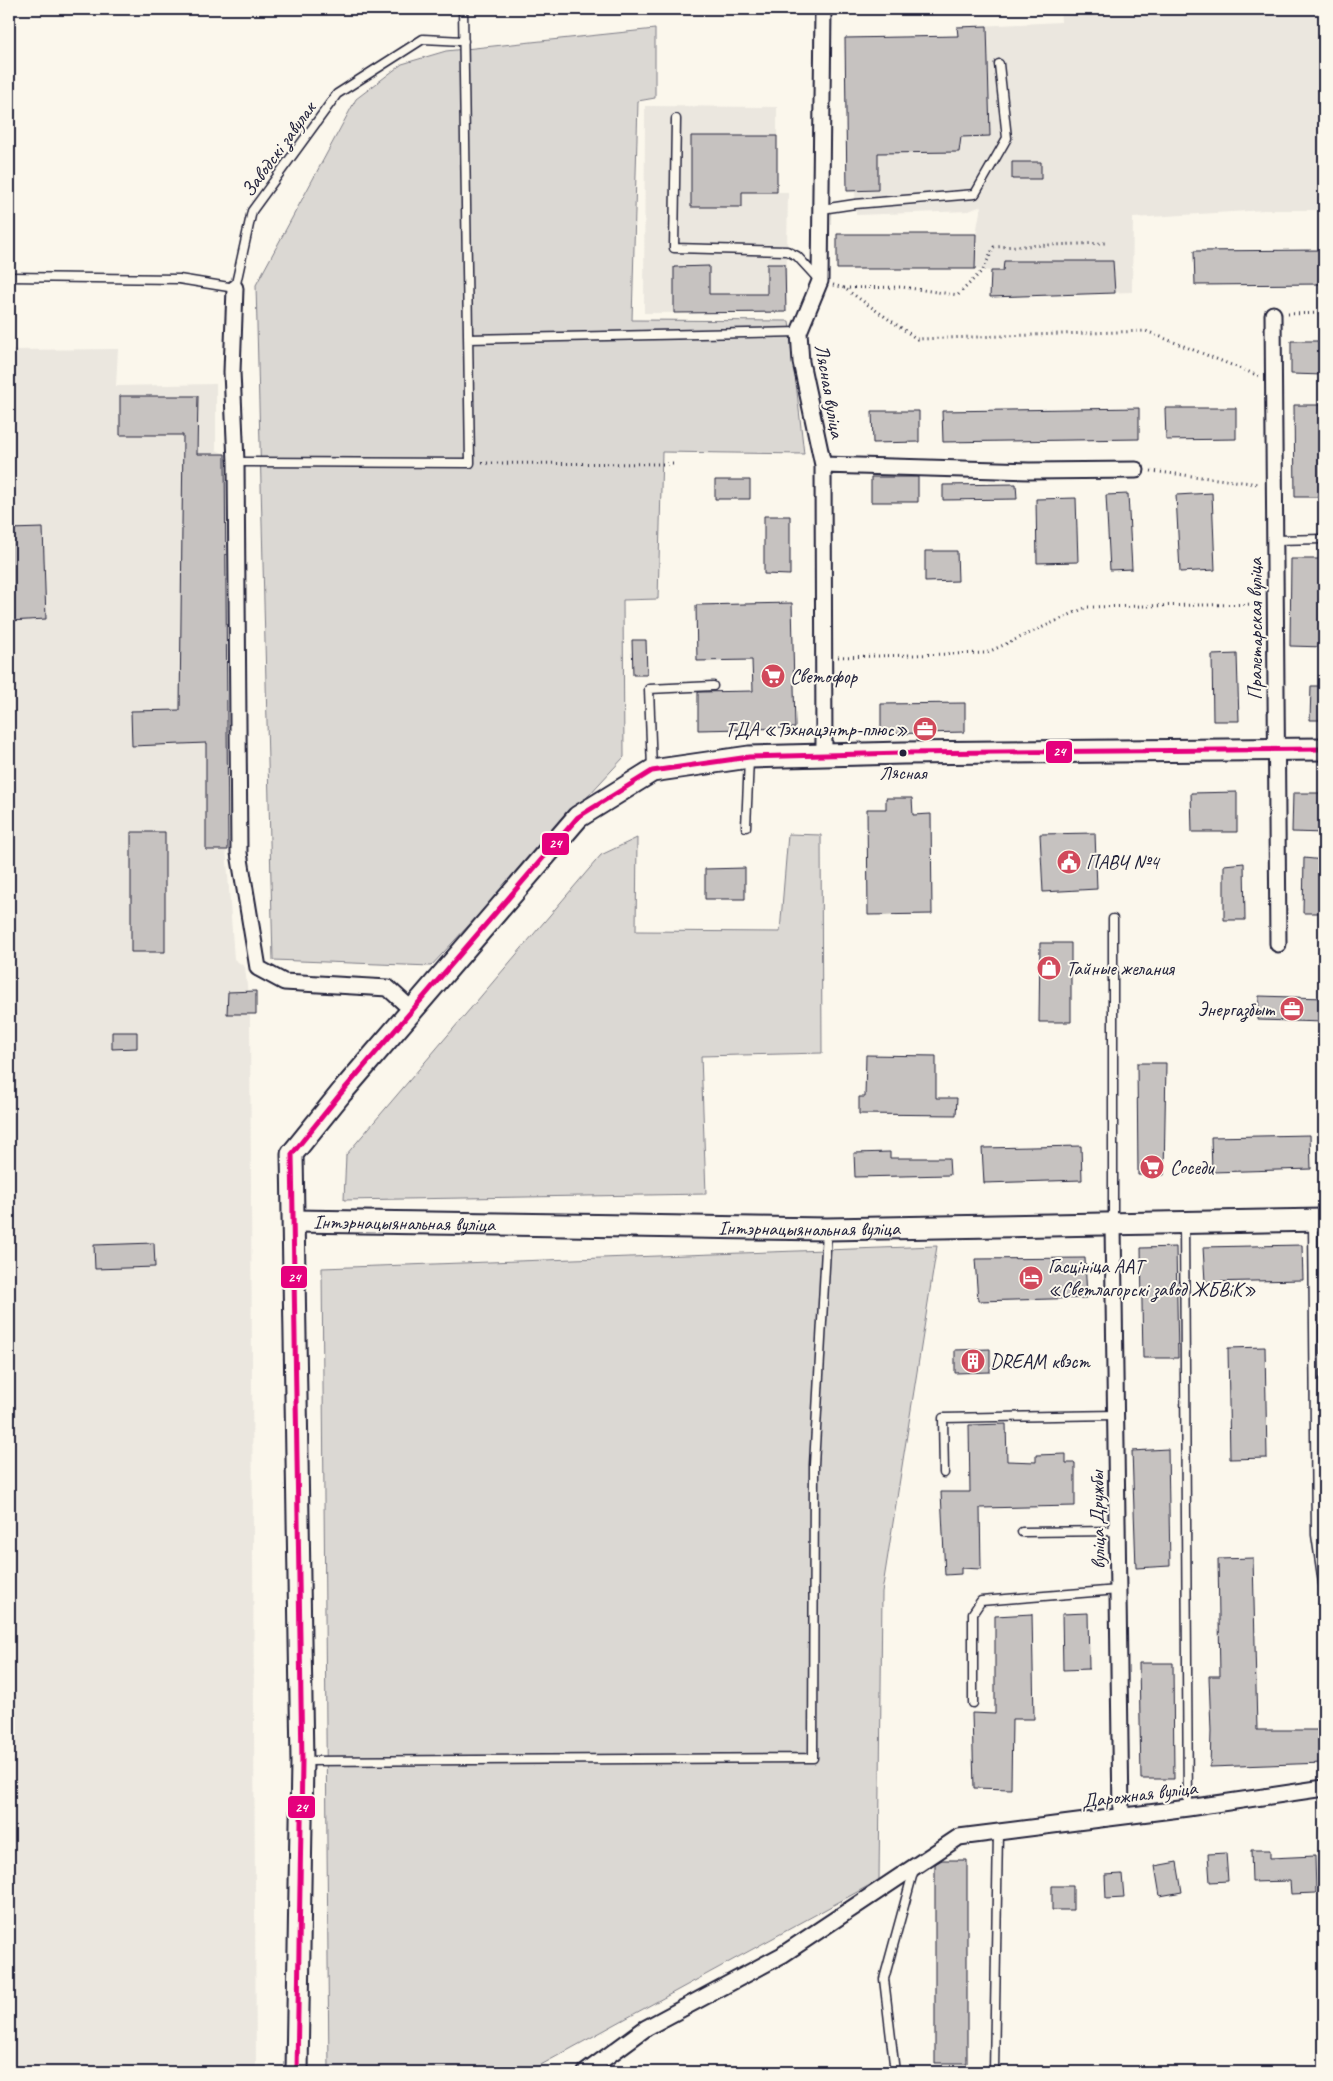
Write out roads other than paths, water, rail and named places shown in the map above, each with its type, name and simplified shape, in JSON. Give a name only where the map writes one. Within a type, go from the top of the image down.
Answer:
[{"type":"street","name":"Лясная вуліца","points":[[823,9],[820,281],[800,332],[801,362],[823,465],[824,754]]},
{"type":"street","points":[[235,288],[232,372],[236,462],[239,853],[258,968],[284,982],[388,988],[412,1010]]},
{"type":"street","name":"Пралетарская вуліца","points":[[1273,314],[1278,944]]},
{"type":"street","points":[[823,465],[1029,471],[1136,470]]},
{"type":"street","points":[[297,2072],[302,1761],[292,1154],[342,1092],[578,817],[652,771],[749,757],[824,754],[1324,749]]},
{"type":"street","name":"Інтэрнацыянальная вуліца","points":[[294,1221],[827,1229],[1319,1220]]},
{"type":"street","name":"вуліца Дружбы","points":[[1113,1224],[1121,1816]]},
{"type":"street","name":"Дарожная вуліца","points":[[915,1866],[958,1837],[1188,1808],[1324,1788]]},
{"type":"street","points":[[586,2072],[646,2028],[782,1955],[915,1866]]},
{"type":"lane","points":[[236,462],[470,463],[463,9]]},
{"type":"lane","name":"Заводскі завулак","points":[[235,288],[252,211],[337,94],[423,39],[464,41]]},
{"type":"lane","points":[[822,209],[855,204],[974,194],[1007,138],[999,64]]},
{"type":"lane","points":[[676,119],[674,248],[788,251],[797,256],[820,281]]},
{"type":"lane","points":[[9,277],[179,279],[235,288]]},
{"type":"lane","points":[[468,338],[800,332]]},
{"type":"lane","points":[[1275,540],[1324,539]]},
{"type":"lane","points":[[652,771],[649,689],[713,686]]},
{"type":"lane","points":[[746,827],[749,757]]},
{"type":"lane","points":[[1113,919],[1113,1224]]},
{"type":"lane","points":[[1319,1220],[1316,1535],[1324,1590]]},
{"type":"lane","points":[[1184,1222],[1188,1808]]},
{"type":"lane","points":[[302,1761],[813,1758],[814,1466],[827,1229]]},
{"type":"lane","points":[[944,1473],[943,1418],[1116,1414]]},
{"type":"lane","points":[[1022,1532],[1117,1531]]},
{"type":"lane","points":[[973,1703],[973,1613],[981,1601],[1118,1590]]},
{"type":"lane","points":[[994,2072],[998,1832]]},
{"type":"lane","points":[[895,2072],[884,1980],[915,1866]]},
{"type":"place","name":"Светофор","points":[[773,676]]},
{"type":"place","name":"ТДА «Тэхнацэнтр-плюс»","points":[[925,729]]},
{"type":"place","name":"Лясная","points":[[903,753]]},
{"type":"place","name":"ПАВЧ №4","points":[[1069,862]]},
{"type":"place","name":"Тайные желания","points":[[1049,968]]},
{"type":"place","name":"Энергазбыт","points":[[1292,1009]]},
{"type":"place","name":"Соседи","points":[[1152,1167]]},
{"type":"place","name":"Гасцініца ААТ «Светлагорскі завод ЖБВіК»","points":[[1031,1278]]},
{"type":"place","name":"DREAM квэст","points":[[973,1361]]}]
